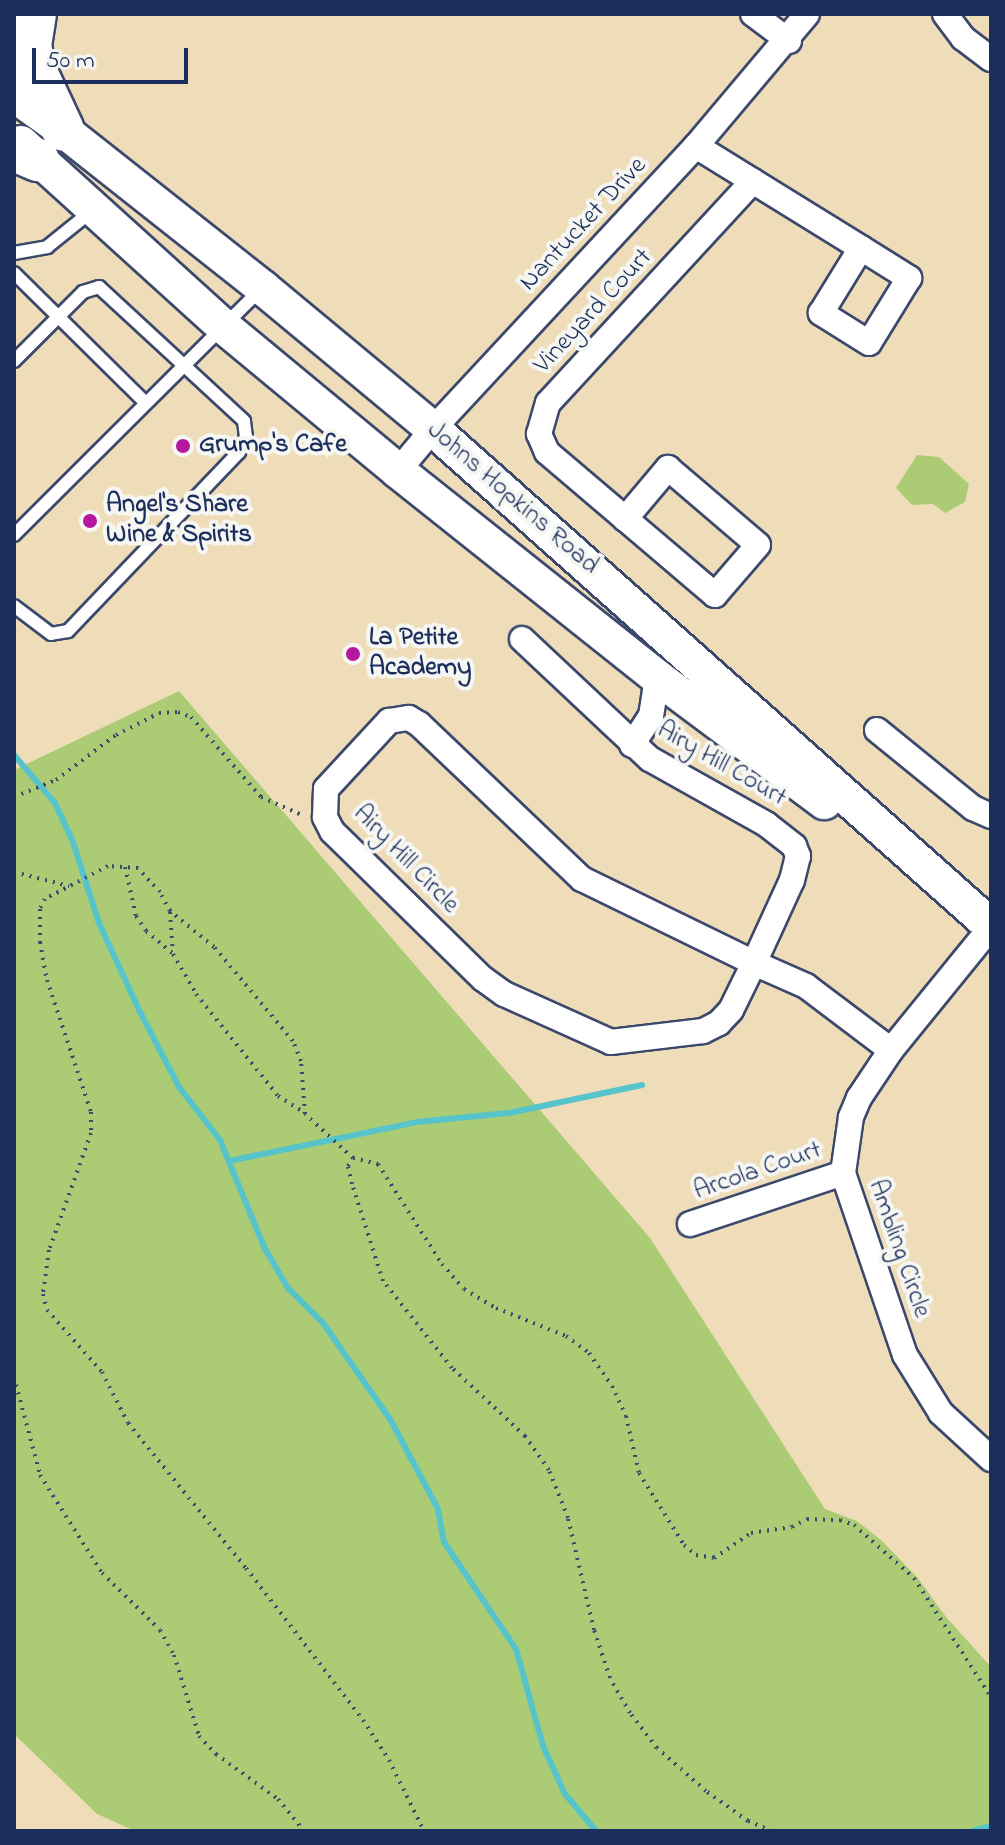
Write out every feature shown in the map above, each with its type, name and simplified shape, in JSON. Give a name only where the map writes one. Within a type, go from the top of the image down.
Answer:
[{"type":"highway","points":[[32,144],[34,68],[30,44],[35,14]]},
{"type":"street","points":[[753,14],[789,41]]},
{"type":"street","name":"Nantucket Drive","points":[[398,471],[433,429],[696,146],[789,41],[807,14]]},
{"type":"street","points":[[945,14],[963,38],[991,59]]},
{"type":"street","name":"Johns Hopkins Road","points":[[14,95],[32,144],[93,210],[223,326],[398,471],[657,677],[991,926],[433,429],[263,288],[32,144]]},
{"type":"street","points":[[696,146],[861,248]]},
{"type":"street","name":"Vineyard Court","points":[[625,519],[668,468],[758,545],[715,595],[625,519],[547,452],[539,434],[548,403],[753,181]]},
{"type":"street","name":"Airy Hill Court","points":[[522,639],[632,745],[670,772],[775,829],[794,846],[798,856],[792,880],[754,963]]},
{"type":"street","name":"Airy Hill Court","points":[[632,745],[651,716],[657,677]]},
{"type":"street","name":"Airy Hill Circle","points":[[754,963],[731,1010],[719,1023],[703,1031],[629,1042],[598,1038],[504,994],[483,979],[332,831],[325,817],[326,789],[336,773],[389,721],[409,718],[419,724],[582,879],[806,986],[891,1050]]},
{"type":"street","points":[[877,730],[973,808],[991,816]]},
{"type":"street","name":"Ambling Circle","points":[[991,927],[891,1050],[851,1117],[843,1173],[905,1355],[941,1413],[991,1459]]},
{"type":"street","name":"Arcola Court","points":[[690,1224],[843,1173]]},
{"type":"lane","points":[[14,253],[47,247],[93,210]]},
{"type":"lane","points":[[14,273],[146,403]]},
{"type":"lane","points":[[14,361],[83,292],[99,287],[244,421],[246,437],[239,452],[68,631],[51,634],[14,606]]},
{"type":"lane","points":[[14,535],[263,288]]},
{"type":"path","points":[[14,797],[56,780],[116,735],[159,713],[178,712],[191,717],[261,797],[289,812],[325,817]]},
{"type":"path","points":[[305,1114],[301,1061],[293,1041],[214,947],[170,911],[150,879],[138,868],[108,866],[45,899],[40,909],[40,942],[47,980],[91,1112],[86,1155],[49,1250],[44,1274],[47,1310],[102,1372],[128,1423],[246,1568],[363,1720],[389,1760],[424,1831]]},
{"type":"path","points":[[125,867],[136,916],[146,931],[173,954],[196,994],[278,1096],[305,1114],[353,1158],[378,1164],[442,1264],[464,1289],[496,1308],[566,1336],[589,1353],[612,1386],[626,1416],[639,1473],[684,1545],[696,1555],[714,1558],[751,1533],[792,1527],[807,1519],[840,1520],[854,1525],[914,1578],[991,1697]]},
{"type":"path","points":[[14,872],[71,886]]},
{"type":"path","points":[[170,911],[173,954]]},
{"type":"path","points":[[353,1158],[348,1166],[350,1175],[383,1281],[452,1368],[525,1436],[549,1470],[568,1518],[594,1630],[610,1678],[630,1713],[657,1748],[706,1791],[748,1821],[772,1831]]},
{"type":"path","points":[[14,1377],[40,1475],[102,1573],[160,1630],[174,1655],[199,1736],[216,1754],[278,1799],[304,1831]]},
{"type":"green space","points":[[917,455],[939,457],[969,484],[965,502],[945,513],[933,504],[912,505],[896,488]]},
{"type":"green space","points":[[179,691],[650,1238],[825,1509],[857,1521],[881,1540],[917,1577],[946,1617],[991,1667],[991,1831],[135,1831],[97,1814],[14,1734],[14,770]]},
{"type":"waterway","points":[[14,755],[55,803],[73,842],[99,923],[140,1012],[179,1087],[220,1140],[264,1247],[288,1288],[323,1323],[390,1419],[438,1509],[444,1542],[516,1649],[543,1746],[565,1794],[596,1831]]},
{"type":"waterway","points":[[229,1161],[417,1122],[509,1113],[642,1085]]},
{"type":"waterway","points":[[973,1831],[991,1826]]},
{"type":"place","name":"Grump's Cafe","points":[[183,446]]},
{"type":"place","name":"Angel's Share Wine & Spirits","points":[[90,521]]},
{"type":"place","name":"La Petite Academy","points":[[353,654]]}]
